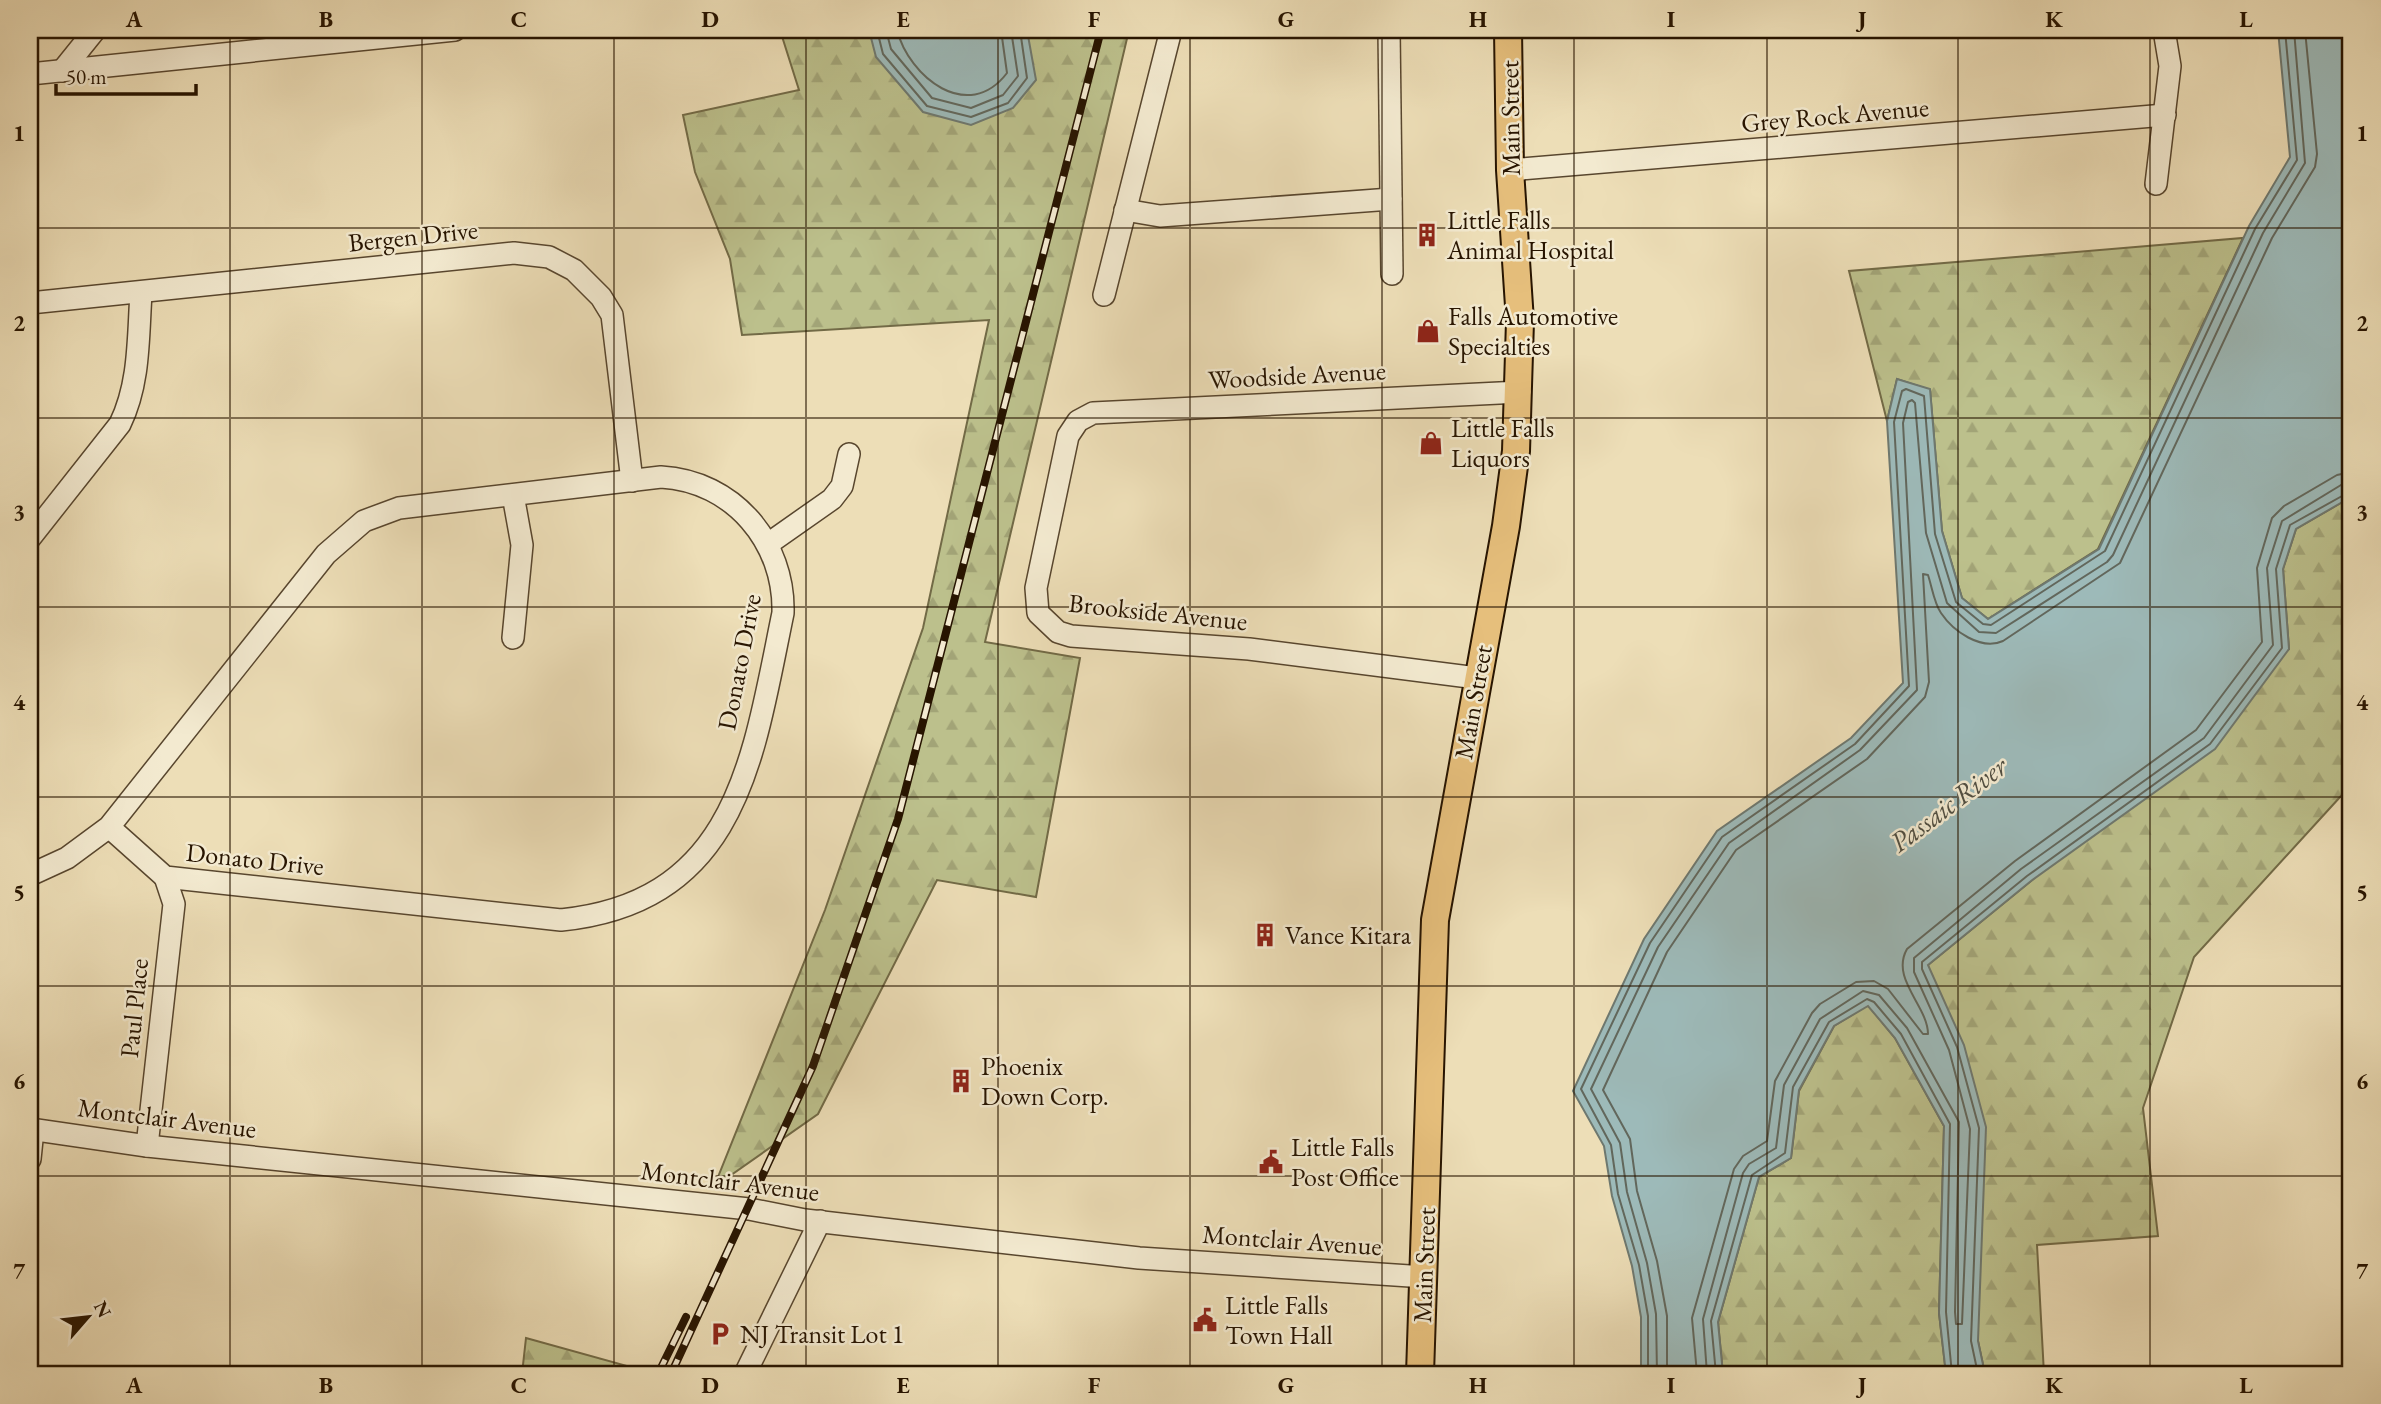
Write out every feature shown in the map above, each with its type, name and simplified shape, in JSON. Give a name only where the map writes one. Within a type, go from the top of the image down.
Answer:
[{"type":"main road","name":"Main Street","points":[[1420,1374],[1433,941],[1477,678],[1506,526],[1520,393],[1520,321],[1510,170],[1508,30]]},
{"type":"street","points":[[62,71],[95,30]]},
{"type":"street","points":[[30,74],[455,30]]},
{"type":"street","points":[[1104,295],[1171,30]]},
{"type":"street","points":[[1389,30],[1392,274]]},
{"type":"street","points":[[2156,184],[2169,66],[2164,30]]},
{"type":"street","name":"Grey Rock Avenue","points":[[1510,170],[2165,115]]},
{"type":"street","points":[[1125,211],[1160,216],[1391,199]]},
{"type":"street","name":"Bergen Drive","points":[[30,303],[514,253],[549,257],[574,270],[588,282],[612,315],[632,481]]},
{"type":"street","points":[[30,538],[120,424],[128,407],[135,375],[141,293]]},
{"type":"street","name":"Woodside Avenue","points":[[1078,421],[1102,411],[1520,393]]},
{"type":"street","name":"Brookside Avenue","points":[[1078,421],[1066,444],[1036,588],[1038,613],[1058,632],[1087,638],[1249,649],[1477,678]]},
{"type":"street","points":[[768,544],[832,499],[842,486],[849,454]]},
{"type":"street","name":"Donato Drive","points":[[30,875],[67,858],[109,827],[318,565],[345,535],[364,521],[400,508],[677,477],[709,489],[743,512],[761,531],[780,572],[783,613],[744,775],[726,820],[698,860],[676,880],[632,905],[585,918],[561,920],[165,877],[109,827]]},
{"type":"street","points":[[513,495],[522,545],[513,638]]},
{"type":"street","name":"Paul Place","points":[[147,1146],[174,904],[165,877]]},
{"type":"street","points":[[30,1159],[31,1130]]},
{"type":"street","name":"Montclair Avenue","points":[[31,1130],[147,1146],[749,1209],[820,1222],[1139,1258],[1425,1277]]},
{"type":"street","points":[[745,1374],[820,1222]]},
{"type":"green space","points":[[780,30],[1129,30],[985,642],[1080,658],[1036,897],[937,880],[818,1114],[714,1187],[825,910],[923,628],[989,320],[742,335],[730,259],[695,172],[683,115],[799,90]]},
{"type":"green space","points":[[2243,238],[2098,549],[1988,619],[1962,598],[1942,531],[1930,390],[1897,379],[1887,421],[1849,271]]},
{"type":"green space","points":[[2351,497],[2351,785],[2194,957],[2143,1108],[2158,1236],[2037,1245],[2044,1374],[1985,1374],[1978,1341],[1928,965],[2031,881],[2289,649],[2283,569],[2296,529]]},
{"type":"green space","points":[[1868,1005],[1895,1038],[1944,1126],[1939,1313],[1946,1374],[1723,1374],[1718,1322],[1759,1177],[1791,1158],[1799,1091],[1834,1026]]},
{"type":"green space","points":[[526,1338],[638,1369],[635,1374],[522,1374]]},
{"type":"water","points":[[869,30],[1027,30],[1036,80],[1013,108],[971,125],[923,112],[876,57]]},
{"type":"water","name":"Passaic River","points":[[2278,30],[2351,30],[2351,497],[2296,529],[2283,569],[2289,649],[2215,749],[2031,881],[1928,965],[1964,1045],[1986,1127],[1978,1341],[1985,1374],[1946,1374],[1939,1313],[1944,1126],[1895,1038],[1868,1006],[1834,1026],[1799,1090],[1791,1158],[1759,1177],[1718,1322],[1723,1374],[1641,1374],[1641,1317],[1632,1266],[1612,1196],[1604,1146],[1573,1091],[1644,939],[1717,831],[1851,738],[1903,683],[1887,421],[1897,379],[1930,389],[1942,531],[1962,598],[1988,619],[2099,549],[2249,226],[2290,157]]},
{"type":"railway","points":[[671,1374],[813,1066],[898,819],[1101,30]]},
{"type":"railway","points":[[658,1374],[686,1317]]},
{"type":"place","name":"Little Falls Animal Hospital","points":[[1427,235]]},
{"type":"place","name":"Falls Automotive Specialties","points":[[1428,331]]},
{"type":"place","name":"Little Falls Liquors","points":[[1431,443]]},
{"type":"place","name":"Vance Kitara","points":[[1265,935]]},
{"type":"place","name":"Phoenix Down Corp.","points":[[961,1081]]},
{"type":"place","name":"Little Falls Post Office","points":[[1271,1162]]},
{"type":"place","name":"Little Falls Town Hall","points":[[1205,1320]]},
{"type":"place","name":"NJ Transit Lot 1","points":[[720,1334]]}]
